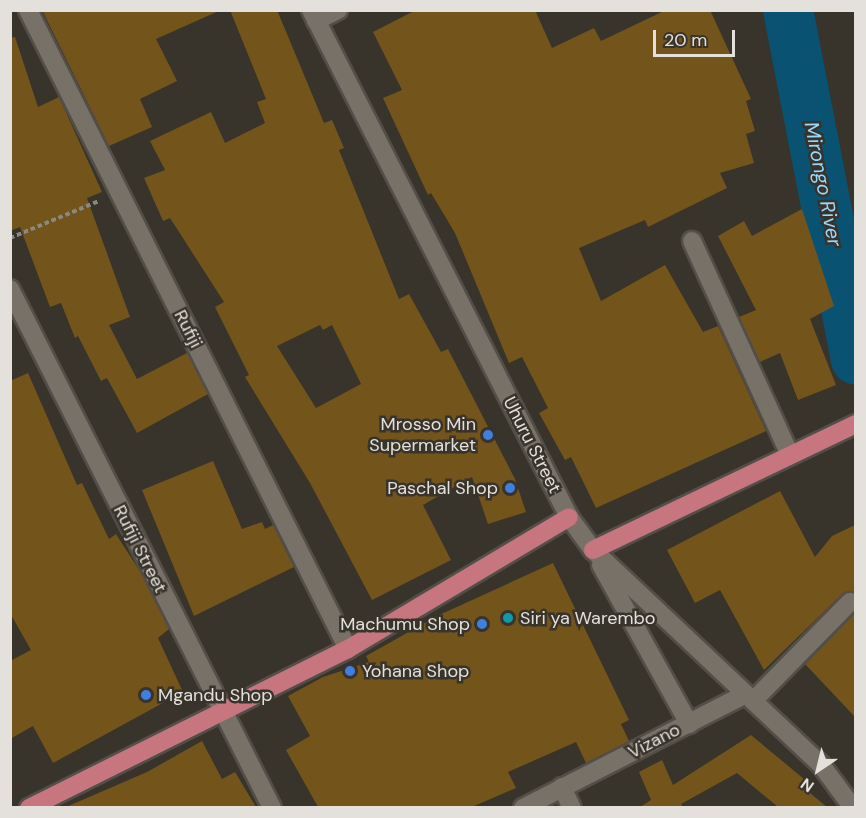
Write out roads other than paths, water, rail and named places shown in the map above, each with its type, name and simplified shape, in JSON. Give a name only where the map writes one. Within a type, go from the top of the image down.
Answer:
[{"type":"main road","points":[[593,550],[789,453],[855,424]]},
{"type":"main road","points":[[32,807],[220,708],[348,649],[569,517]]},
{"type":"street","name":"Rufiji","points":[[28,10],[348,649]]},
{"type":"street","points":[[313,16],[339,10]]},
{"type":"street","name":"Uhuru Street","points":[[313,16],[569,517],[593,550],[822,766],[854,807]]},
{"type":"street","points":[[692,241],[789,453]]},
{"type":"street","name":"Rufiji Street","points":[[10,289],[272,807]]},
{"type":"street","points":[[593,550],[688,724]]},
{"type":"street","name":"Vizano","points":[[523,807],[688,724],[750,698],[850,602]]},
{"type":"street","points":[[562,787],[572,807]]},
{"type":"waterway","name":"Mirongo River","points":[[788,10],[856,359]]},
{"type":"place","name":"Mrosso Min Supermarket","points":[[488,435]]},
{"type":"place","name":"Paschal Shop","points":[[510,488]]},
{"type":"place","name":"Siri ya Warembo","points":[[508,618]]},
{"type":"place","name":"Machumu Shop","points":[[482,624]]},
{"type":"place","name":"Yohana Shop","points":[[350,671]]},
{"type":"place","name":"Mgandu Shop","points":[[146,695]]}]
